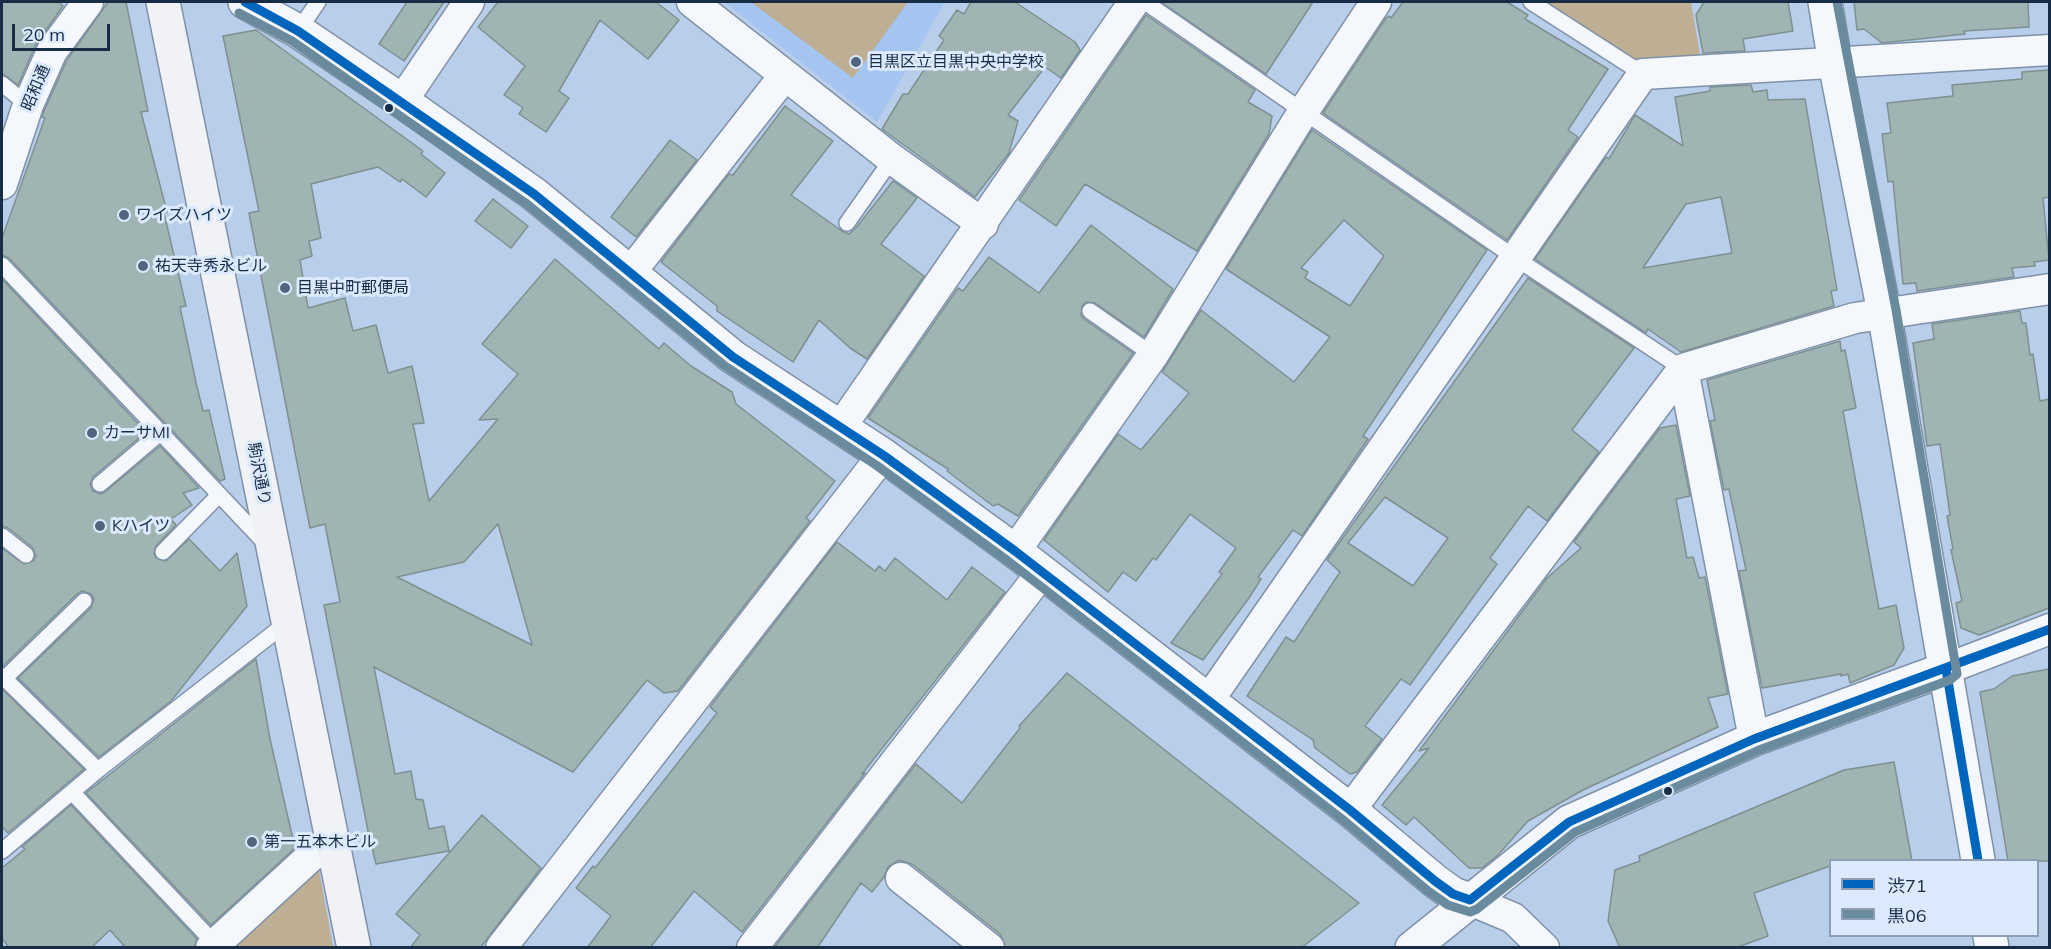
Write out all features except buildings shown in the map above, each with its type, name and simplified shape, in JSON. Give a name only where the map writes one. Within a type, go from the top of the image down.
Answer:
[{"type":"main road","name":"駒沢通り","points":[[163,2],[354,948]]},
{"type":"street","name":"昭和通","points":[[2,184],[28,105],[52,51],[88,2]]},
{"type":"street","points":[[245,2],[298,31],[534,194],[732,357],[883,455],[1016,551],[1350,810],[1453,894],[1490,906],[1513,918],[1544,948]]},
{"type":"street","points":[[402,101],[469,2]]},
{"type":"street","points":[[692,2],[892,159],[983,224]]},
{"type":"street","points":[[1016,551],[1154,355],[1304,112],[1376,2]]},
{"type":"street","points":[[1825,2],[1884,312],[1978,859]]},
{"type":"street","points":[[840,428],[983,224],[1131,3]]},
{"type":"street","points":[[1208,701],[1643,74],[2049,50]]},
{"type":"street","points":[[630,273],[785,75]]},
{"type":"street","points":[[1350,810],[1683,369],[1855,318],[2049,289]]},
{"type":"street","points":[[1683,369],[1754,739]]},
{"type":"street","points":[[501,948],[883,455]]},
{"type":"street","points":[[753,948],[1042,571]]},
{"type":"street","points":[[1412,948],[1569,822],[1754,739],[2049,629]]},
{"type":"street","points":[[213,946],[332,837]]},
{"type":"street","points":[[901,878],[989,948]]},
{"type":"lane","points":[[298,31],[318,2]]},
{"type":"lane","points":[[1531,2],[1643,74]]},
{"type":"lane","points":[[1131,3],[1304,112],[1514,257],[1683,369]]},
{"type":"lane","points":[[2,84],[28,105]]},
{"type":"lane","points":[[847,223],[892,159]]},
{"type":"lane","points":[[2,265],[274,553]]},
{"type":"lane","points":[[1090,311],[1154,355]]},
{"type":"lane","points":[[100,484],[160,433]]},
{"type":"lane","points":[[163,552],[219,495]]},
{"type":"lane","points":[[2,536],[26,555]]},
{"type":"lane","points":[[84,601],[3,677],[98,770]]},
{"type":"lane","points":[[2,851],[98,770],[289,621]]},
{"type":"lane","points":[[72,792],[213,946]]},
{"type":"shaded area","name":"目黒区立目黒中央中学校","points":[[724,2],[945,2],[877,122]]},
{"type":"shaded area","points":[[751,2],[908,2],[853,78]]},
{"type":"shaded area","points":[[1546,2],[1691,2],[1701,61],[1645,66]]},
{"type":"shaded area","points":[[318,865],[333,947],[228,947]]},
{"type":"transit line","name":"渋71","points":[[245,2],[298,31],[534,194],[733,357],[883,455],[1015,551],[1350,810],[1435,881],[1453,894],[1470,900]]},
{"type":"transit line","name":"黒06","points":[[239,13],[292,41],[527,204],[725,366],[876,465],[1008,561],[1342,819],[1428,891],[1448,905],[1470,912],[1477,909],[1575,832],[1759,750],[1950,680],[1957,674],[1896,310],[1837,2]]},
{"type":"transit line","name":"渋71","points":[[1470,900],[1569,822],[1754,739],[2050,629]]},
{"type":"transit line","name":"渋71","points":[[1946,669],[1978,859]]},
{"type":"place","name":"目黒区立目黒中央中学校","points":[[856,62]]},
{"type":"place","name":"ワイズハイツ","points":[[124,215]]},
{"type":"place","name":"祐天寺秀永ビル","points":[[143,266]]},
{"type":"place","name":"目黒中町郵便局","points":[[285,288]]},
{"type":"place","name":"カーサMI","points":[[92,433]]},
{"type":"place","name":"Kハイツ","points":[[100,526]]},
{"type":"place","name":"第一五本木ビル","points":[[252,842]]}]
